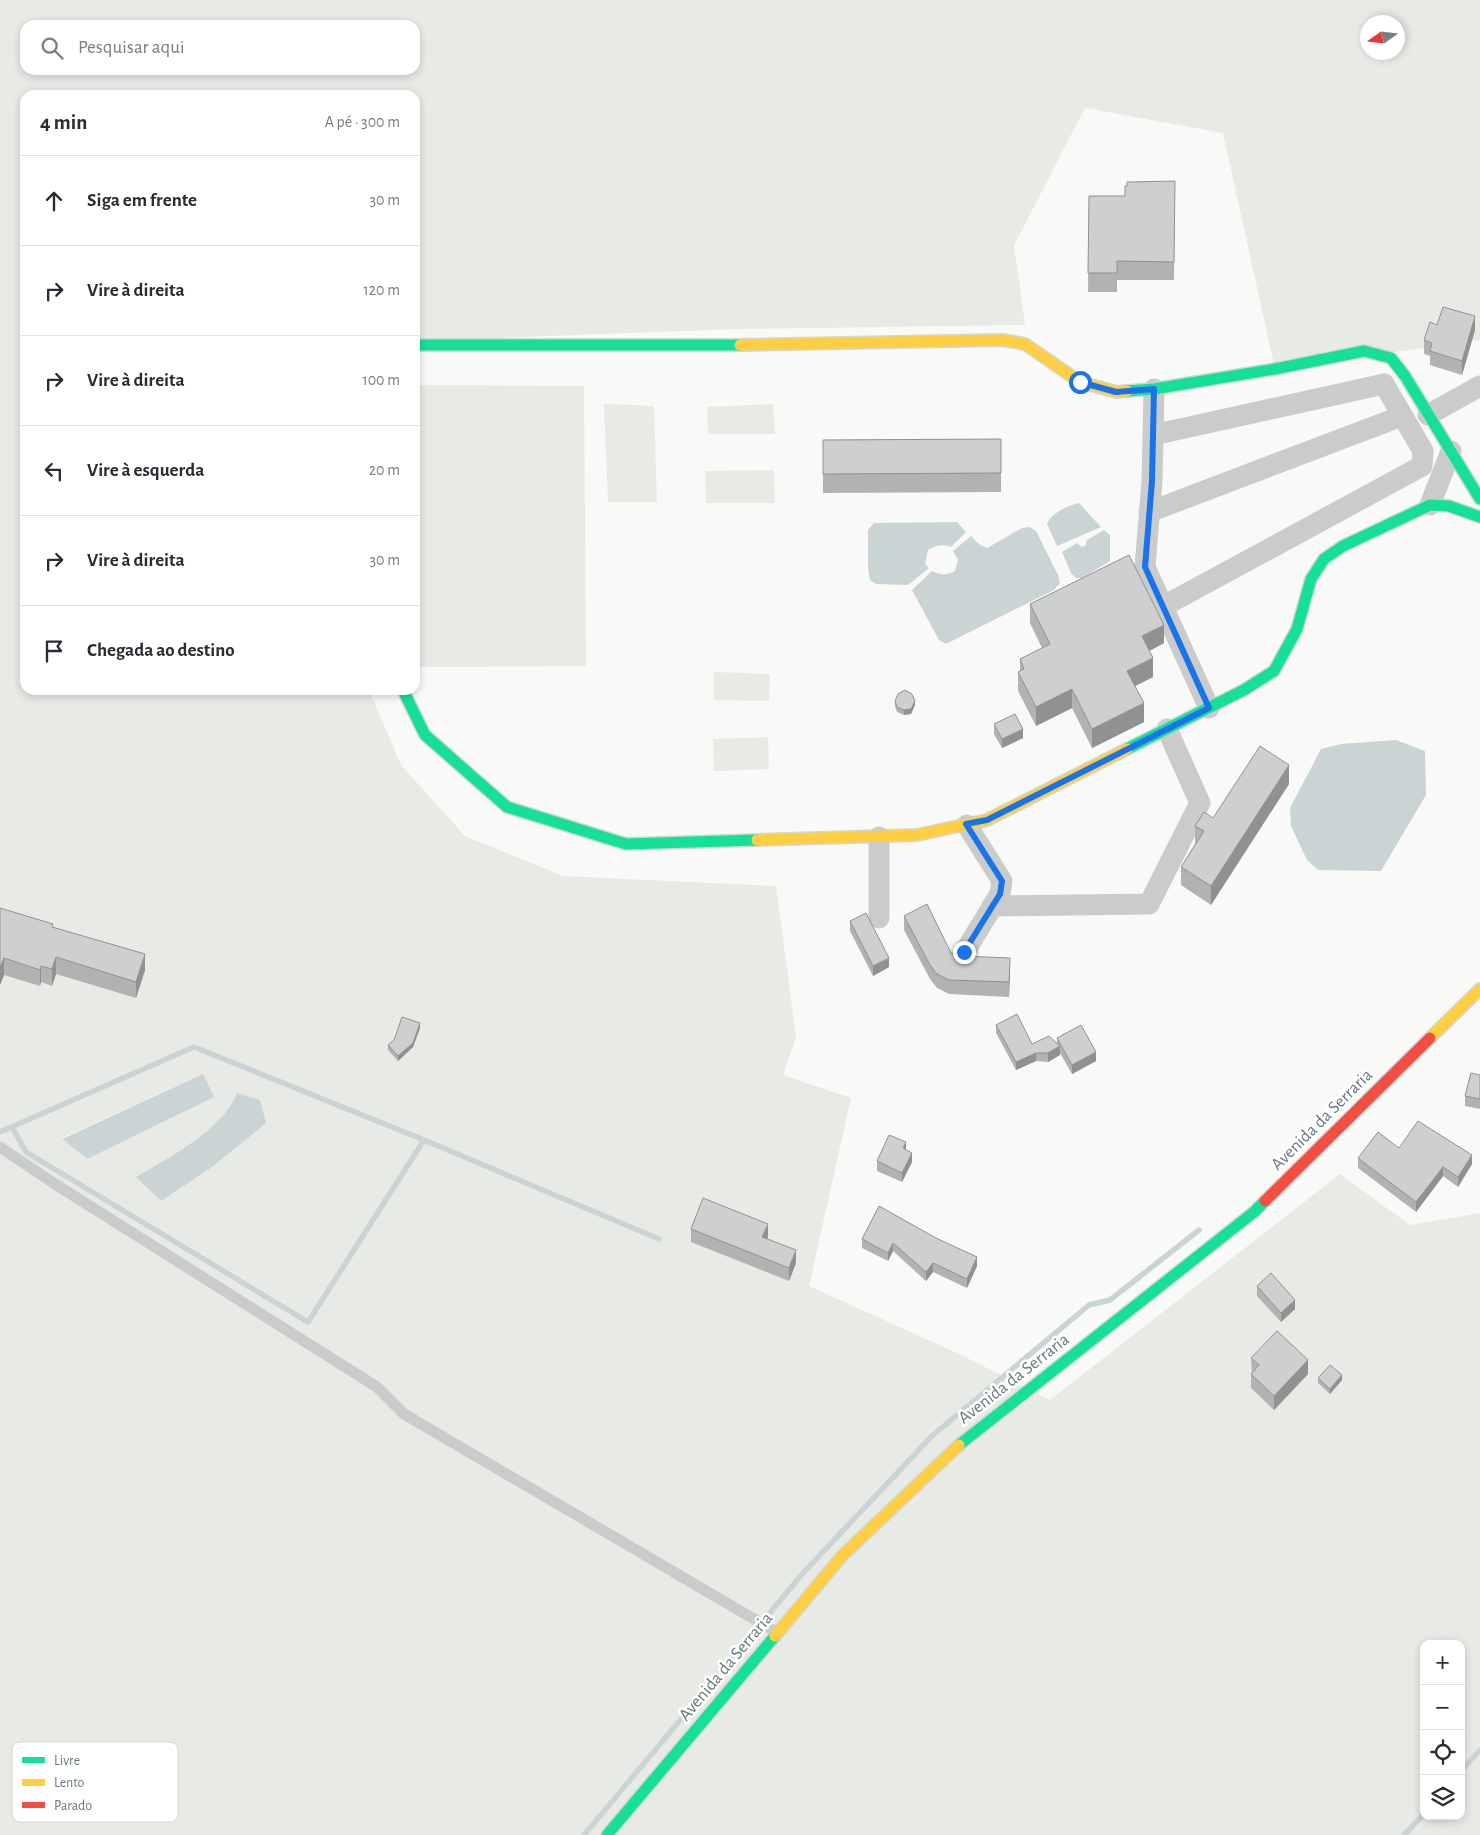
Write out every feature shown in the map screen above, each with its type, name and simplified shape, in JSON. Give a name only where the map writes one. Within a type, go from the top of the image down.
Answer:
[{"type":"street","points":[[420,345],[797,345],[1003,340],[1025,344],[1080,382],[1116,392],[1154,389],[1364,351],[1391,358],[1428,414],[1480,500]]},
{"type":"street","points":[[1153,435],[1384,384],[1423,451],[1422,466],[1162,606]]},
{"type":"street","points":[[1428,414],[1480,386]]},
{"type":"street","points":[[1154,389],[1145,567],[1209,708]]},
{"type":"street","points":[[1149,512],[1402,416]]},
{"type":"street","points":[[1430,505],[1451,452]]},
{"type":"street","points":[[406,695],[425,734],[507,807],[626,844],[917,836],[987,820],[1244,690],[1274,671],[1297,628],[1311,579],[1324,559],[1343,546],[1430,505],[1449,506],[1480,517]]},
{"type":"street","points":[[992,906],[1149,904],[1200,803],[1167,729]]},
{"type":"street","points":[[964,952],[1000,894],[1002,881],[966,824]]},
{"type":"street","points":[[879,837],[879,918]]},
{"type":"street","name":"Avenida da Serraria","points":[[607,1835],[842,1556],[957,1446],[1254,1212],[1480,989]]},
{"type":"lane","points":[[0,1147],[55,1184],[377,1388],[404,1414],[778,1633]]},
{"type":"shaded area","points":[[0,0],[1480,0],[1480,340],[1275,369],[1223,133],[1085,108],[1014,245],[1025,325],[737,329],[420,341],[420,90],[20,90],[20,695],[371,695],[401,765],[465,836],[563,876],[776,886],[796,1037],[783,1075],[851,1098],[809,1286],[957,1353],[1050,1400],[1340,1174],[1410,1225],[1480,1213],[1480,1835],[0,1835]],"holes":[[[203,1074],[87,1159],[62,1138]],[[237,1093],[212,1167],[137,1177],[207,1131],[230,1107]]]},
{"type":"shaded area","points":[[420,385],[584,386],[586,666],[420,667]]},
{"type":"shaded area","points":[[604,404],[654,406],[657,502],[608,502]]},
{"type":"shaded area","points":[[773,404],[775,434],[708,434],[707,407]]},
{"type":"shaded area","points":[[774,470],[775,503],[706,503],[705,471]]},
{"type":"shaded area","points":[[1079,503],[1101,527],[1057,546],[1047,524],[1049,520],[1056,513]]},
{"type":"shaded area","points":[[957,522],[966,532],[951,547],[940,546],[928,550],[925,564],[929,568],[908,585],[876,584],[870,580],[868,568],[868,530],[874,523]]},
{"type":"shaded area","points":[[1029,527],[1036,531],[1058,575],[1060,583],[1054,590],[946,644],[939,640],[912,590],[932,571],[949,574],[955,571],[958,560],[953,551],[971,536],[980,545],[987,548],[1022,528]]},
{"type":"shaded area","points":[[1104,530],[1110,535],[1110,561],[1082,578],[1076,578],[1071,573],[1062,552],[1077,543],[1082,547],[1086,545],[1087,540]]},
{"type":"shaded area","points":[[714,672],[770,674],[769,701],[714,700]]},
{"type":"shaded area","points":[[768,737],[769,769],[714,771],[713,739]]},
{"type":"shaded area","points":[[1396,740],[1425,751],[1426,795],[1381,871],[1318,870],[1307,860],[1291,826],[1290,808],[1321,749],[1341,744]]},
{"type":"shaded area","points":[[203,1074],[214,1097],[87,1159],[62,1139]]},
{"type":"shaded area","points":[[237,1093],[260,1100],[266,1123],[212,1167],[161,1201],[136,1177],[179,1152],[207,1131],[230,1107]]},
{"type":"building","points":[[1175,181],[1174,262],[1117,261],[1117,273],[1088,273],[1089,196],[1125,196],[1127,182]]},
{"type":"building","points":[[1443,307],[1475,316],[1462,361],[1430,351],[1432,343],[1424,340],[1430,322],[1437,325]]},
{"type":"building","points":[[1001,439],[1001,473],[823,474],[823,440]]},
{"type":"building","points":[[1129,555],[1164,625],[1142,636],[1153,658],[1127,671],[1144,703],[1092,729],[1072,689],[1036,707],[1018,672],[1024,669],[1020,659],[1050,644],[1030,604]]},
{"type":"building","points":[[905,690],[912,694],[915,701],[911,709],[904,710],[897,707],[895,701],[898,694]]},
{"type":"building","points":[[1015,714],[1023,729],[1002,739],[994,724]]},
{"type":"building","points":[[1260,746],[1289,765],[1211,886],[1181,867],[1204,831],[1195,826],[1204,812],[1213,818]]},
{"type":"building","points":[[927,904],[951,953],[961,956],[1010,958],[1009,982],[949,980],[937,974],[930,965],[904,916]]},
{"type":"building","points":[[0,908],[53,924],[52,927],[145,954],[136,982],[56,957],[52,969],[41,966],[40,970],[4,958],[0,968]]},
{"type":"building","points":[[866,913],[889,958],[873,966],[850,921]]},
{"type":"building","points":[[1017,1014],[1032,1044],[1049,1036],[1060,1046],[1048,1053],[1036,1053],[1016,1062],[996,1025]]},
{"type":"building","points":[[402,1017],[420,1023],[413,1043],[398,1056],[388,1045],[394,1040]]},
{"type":"building","points":[[1081,1025],[1096,1052],[1072,1065],[1057,1038]]},
{"type":"building","points":[[1471,1073],[1480,1075],[1480,1099],[1465,1096]]},
{"type":"building","points":[[1418,1121],[1472,1155],[1458,1177],[1443,1167],[1416,1202],[1358,1158],[1378,1132],[1399,1148]]},
{"type":"building","points":[[889,1135],[906,1142],[903,1148],[912,1153],[902,1173],[877,1161]]},
{"type":"building","points":[[703,1198],[768,1224],[762,1237],[796,1250],[789,1268],[691,1229]]},
{"type":"building","points":[[879,1206],[936,1238],[977,1257],[967,1279],[933,1263],[926,1272],[893,1243],[888,1253],[862,1239]]},
{"type":"building","points":[[1271,1273],[1295,1300],[1281,1313],[1257,1286]]},
{"type":"building","points":[[1277,1331],[1308,1360],[1274,1396],[1251,1374],[1259,1365],[1251,1358]]},
{"type":"building","points":[[1330,1365],[1342,1375],[1330,1389],[1318,1378]]},
{"type":"waterway","points":[[0,1132],[194,1047],[424,1140],[659,1239]]},
{"type":"waterway","points":[[12,1127],[26,1152],[308,1322],[424,1140]]},
{"type":"waterway","points":[[584,1835],[804,1572],[932,1436],[1089,1305],[1110,1300],[1199,1230]]},
{"type":"waterway","points":[[1465,1767],[1480,1750]]},
{"type":"waterway","points":[[1404,1835],[1420,1818]]},
{"type":"traffic: fast","points":[[420,345],[740,345]]},
{"type":"traffic: fast","points":[[1127,391],[1154,389],[1275,369],[1364,351],[1391,358],[1405,376],[1480,499]]},
{"type":"traffic: fast","points":[[1127,749],[1244,690],[1274,671],[1297,629],[1311,579],[1324,559],[1343,546],[1430,505],[1449,506],[1480,517]]},
{"type":"traffic: fast","points":[[405,695],[425,735],[507,807],[626,844],[757,840]]},
{"type":"traffic: fast","points":[[959,1445],[1254,1212],[1265,1201]]},
{"type":"traffic: fast","points":[[607,1835],[775,1636]]},
{"type":"traffic: slow","points":[[740,345],[1003,340],[1025,344],[1080,382],[1117,392],[1127,391]]},
{"type":"traffic: slow","points":[[757,840],[917,835],[987,820],[1127,749]]},
{"type":"traffic: slow","points":[[1430,1038],[1480,989]]},
{"type":"traffic: slow","points":[[775,1636],[842,1556],[959,1445]]},
{"type":"traffic: jam","points":[[1265,1201],[1430,1038]]},
{"type":"route","points":[[964,952],[1000,894],[1002,881],[966,824],[987,820],[1209,708],[1145,567],[1152,481],[1154,389],[1116,392],[1080,382]]}]
